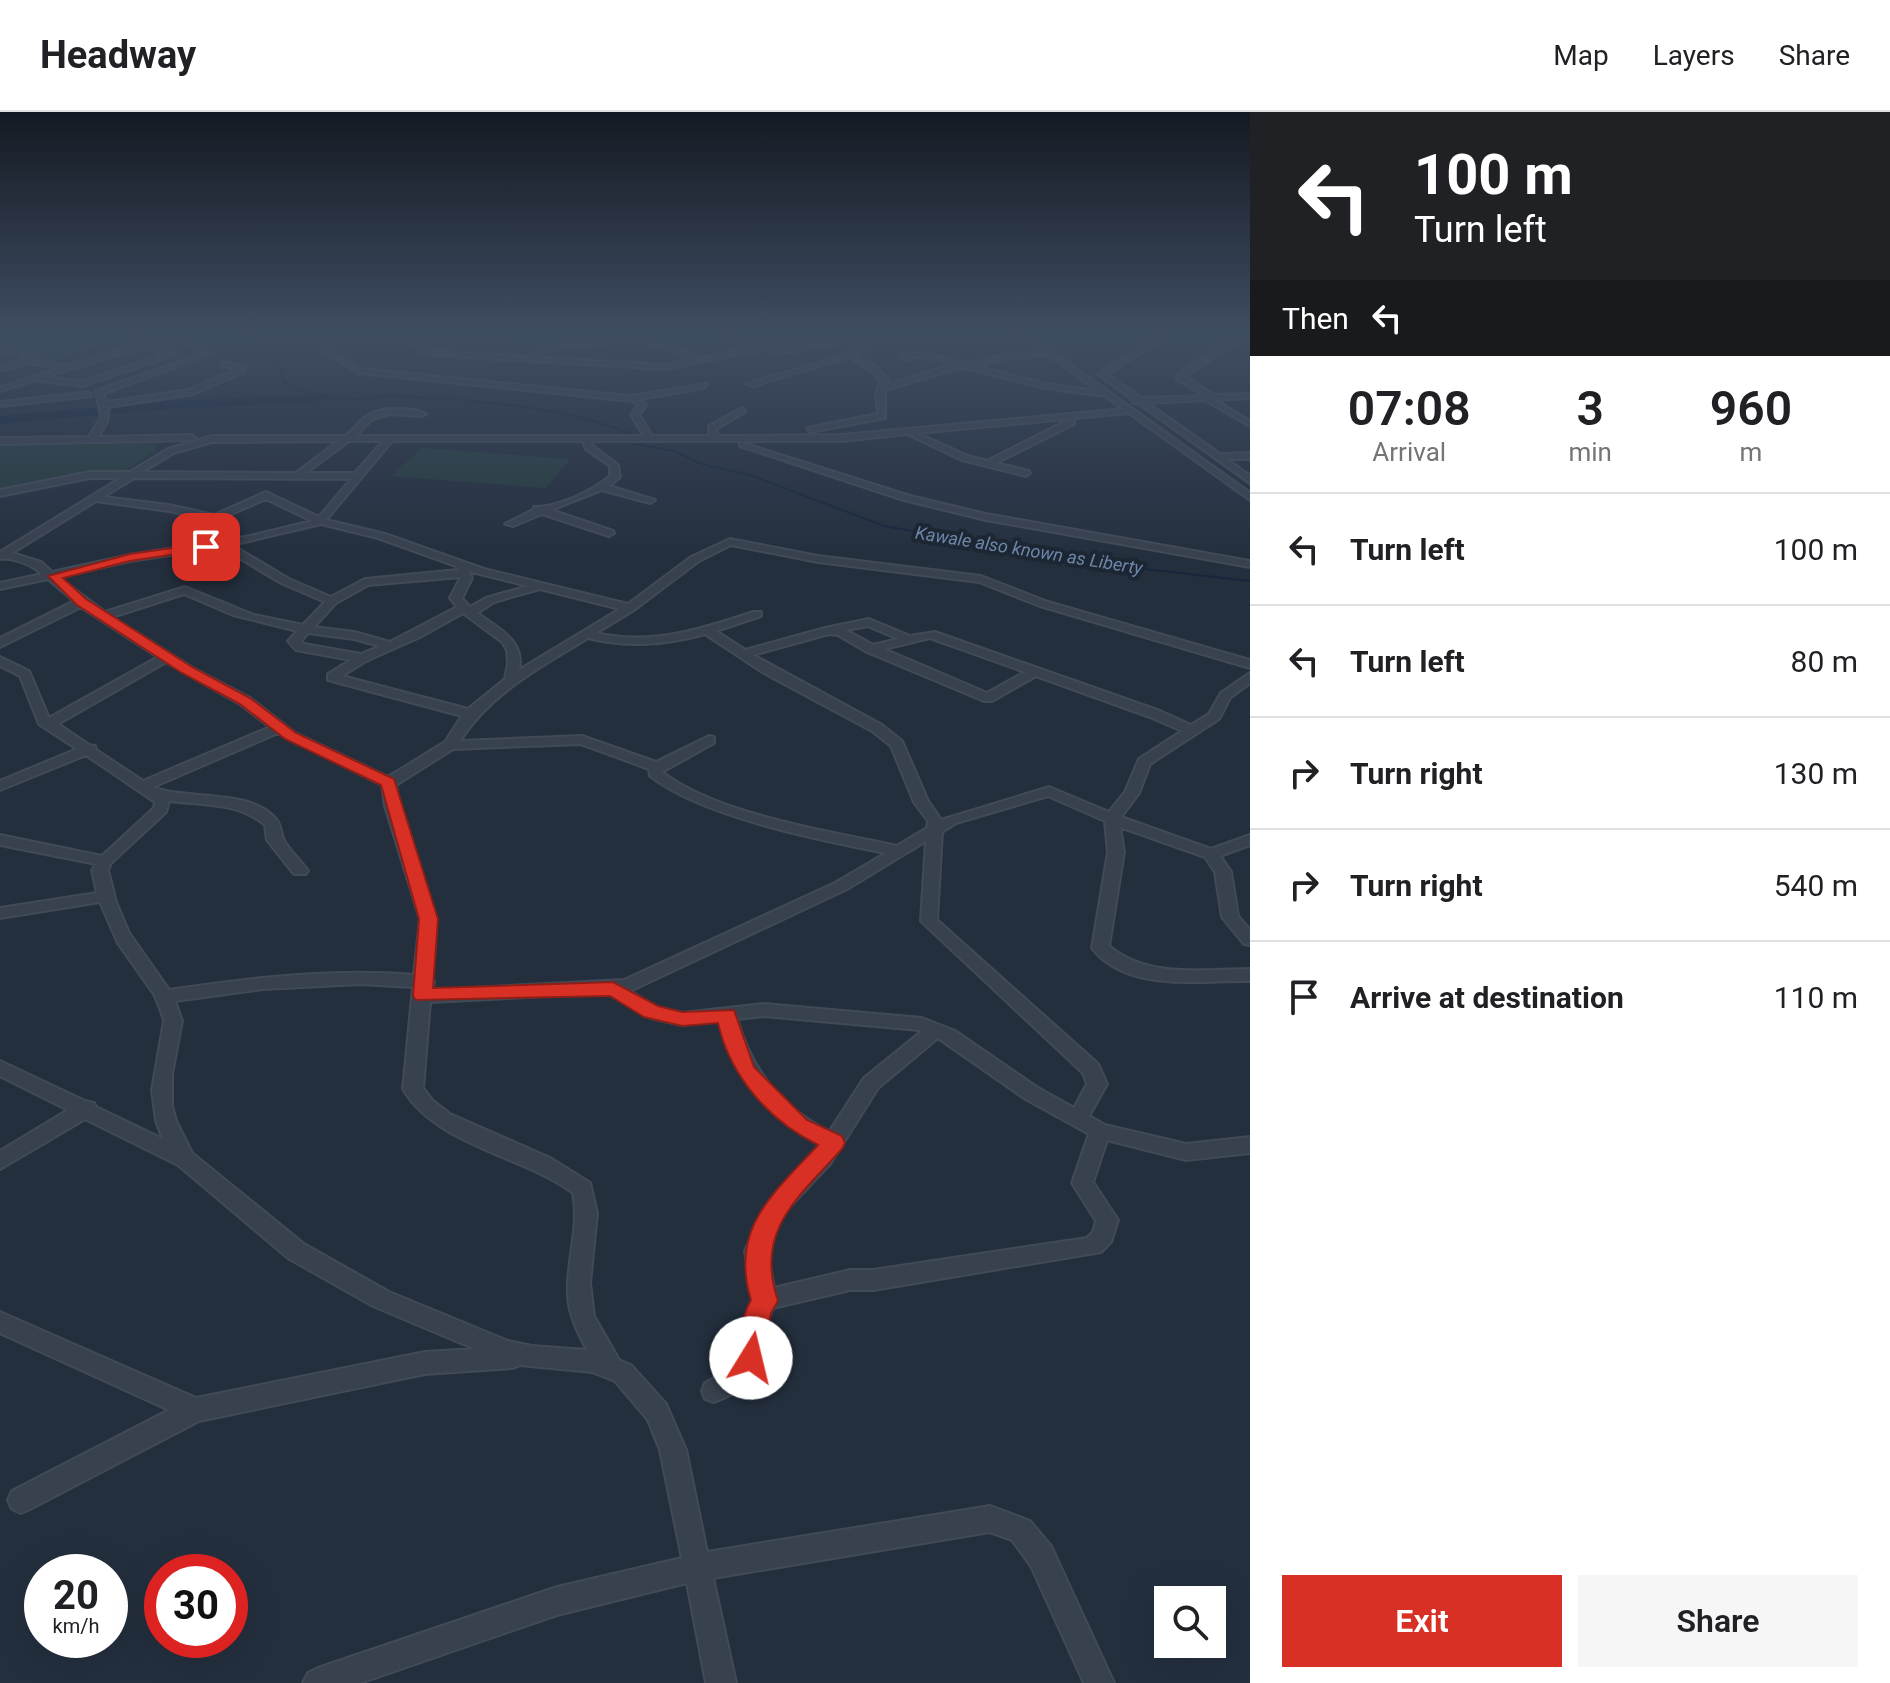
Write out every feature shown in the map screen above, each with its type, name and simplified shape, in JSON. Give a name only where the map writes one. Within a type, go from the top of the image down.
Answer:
[{"type":"street","points":[[91,440],[103,424],[107,408]]},
{"type":"street","points":[[639,408],[635,415],[648,435]]},
{"type":"street","points":[[788,438],[804,431],[881,417],[881,408]]},
{"type":"street","points":[[1126,408],[1250,497]]},
{"type":"street","points":[[1147,408],[1250,480]]},
{"type":"street","points":[[1226,408],[1250,424]]},
{"type":"street","points":[[715,436],[712,428],[742,410]]},
{"type":"street","points":[[0,441],[648,435],[788,438],[911,433],[1130,411]]},
{"type":"street","points":[[300,473],[364,421],[378,414],[422,414]]},
{"type":"street","points":[[987,464],[1040,440],[1069,423],[1072,417]]},
{"type":"street","points":[[911,433],[987,464],[1026,473]]},
{"type":"street","points":[[715,436],[907,498],[986,517],[1250,564]]},
{"type":"street","points":[[510,524],[537,509],[612,481],[617,469],[589,447],[586,437]]},
{"type":"street","points":[[1,551],[18,545],[178,447],[222,438]]},
{"type":"street","points":[[0,586],[130,558],[289,532],[320,521],[389,439]]},
{"type":"street","points":[[1217,457],[1250,456]]},
{"type":"street","points":[[0,493],[67,477],[300,473],[359,476]]},
{"type":"street","points":[[1232,484],[1250,509]]},
{"type":"street","points":[[601,487],[650,500]]},
{"type":"street","points":[[93,498],[169,508],[215,518],[266,495],[320,521],[381,536],[462,569],[630,608]]},
{"type":"street","points":[[537,509],[609,533]]},
{"type":"street","points":[[389,783],[450,745],[470,714],[511,680],[589,635],[695,559],[724,543],[826,560],[981,579],[1044,604],[1250,664]]},
{"type":"street","points":[[224,544],[285,581],[332,601]]},
{"type":"street","points":[[1,551],[33,561],[81,602],[166,657],[245,701],[278,728],[389,783]]},
{"type":"street","points":[[362,658],[296,645],[294,641],[332,601],[348,590],[375,580],[462,569]]},
{"type":"street","points":[[462,569],[465,584],[456,598],[466,610],[513,648],[517,664],[511,680]]},
{"type":"street","points":[[470,714],[332,677],[362,658],[466,610],[499,597],[550,587]]},
{"type":"street","points":[[104,616],[181,590],[250,617],[367,638],[390,646]]},
{"type":"street","points":[[0,643],[81,602]]},
{"type":"street","points":[[589,635],[623,639],[678,637],[709,632],[757,614]]},
{"type":"street","points":[[743,654],[869,622],[906,638]]},
{"type":"street","points":[[829,630],[988,698],[1033,672]]},
{"type":"street","points":[[709,632],[743,654],[855,714],[897,744],[921,802],[935,821],[929,921],[1091,1069],[1097,1084],[1077,1120]]},
{"type":"street","points":[[871,649],[931,634],[1155,714],[1191,730]]},
{"type":"street","points":[[49,724],[166,657]]},
{"type":"street","points":[[3,665],[25,674],[37,711],[49,724],[162,800],[161,809],[105,861],[100,870],[121,934],[166,996],[173,1021],[159,1086],[160,1105],[173,1141],[185,1159]]},
{"type":"street","points":[[1250,677],[1225,696],[1218,713],[1144,762],[1132,793],[1112,819],[1116,852],[1100,948],[1111,959],[1134,970],[1163,976],[1250,975]]},
{"type":"street","points":[[149,790],[278,728]]},
{"type":"street","points":[[450,745],[582,740],[657,767],[709,740]]},
{"type":"street","points":[[0,786],[90,749]]},
{"type":"street","points":[[657,767],[659,779],[718,804],[817,833],[901,851]]},
{"type":"street","points":[[389,783],[392,806],[428,919],[413,1089],[423,1106],[561,1174],[583,1189],[588,1218],[578,1285],[580,1307],[593,1341],[609,1365],[646,1395],[665,1429],[699,1567],[721,1683]]},
{"type":"street","points":[[149,790],[219,802],[259,813],[272,823],[275,840],[300,871]]},
{"type":"street","points":[[166,996],[319,978],[388,978],[424,989],[613,989],[811,901],[951,820],[1049,791],[1112,819],[1211,854],[1223,872],[1230,917],[1236,929],[1250,940]]},
{"type":"street","points":[[0,840],[105,861]]},
{"type":"street","points":[[1211,854],[1250,840]]},
{"type":"street","points":[[0,913],[107,896]]},
{"type":"street","points":[[613,989],[651,1012],[682,1019],[779,1011],[882,1019],[937,1029],[1077,1120],[1100,1131],[1186,1152],[1250,1145]]},
{"type":"street","points":[[727,1015],[735,1050],[746,1072],[799,1126],[834,1143]]},
{"type":"street","points":[[765,1301],[758,1280],[758,1238],[766,1233],[774,1210],[834,1143],[871,1083],[937,1029]]},
{"type":"street","points":[[0,1068],[87,1108],[185,1159],[296,1251],[381,1299],[458,1333],[532,1357]]},
{"type":"street","points":[[0,1161],[87,1108]]},
{"type":"street","points":[[714,1391],[723,1387],[751,1358],[758,1311],[765,1301],[850,1280],[873,1280],[1093,1246],[1103,1236],[1107,1220],[1082,1183],[1100,1131]]},
{"type":"street","points":[[0,1322],[195,1410]]},
{"type":"street","points":[[21,1500],[195,1410],[425,1363],[532,1357],[609,1365]]},
{"type":"street","points":[[318,1683],[557,1601],[699,1567],[990,1519],[1021,1530],[1041,1556],[1099,1683]]},
{"type":"green space","points":[[156,440],[156,451],[124,471],[72,475],[0,491],[0,443]]},
{"type":"green space","points":[[422,448],[570,459],[546,488],[391,476]]},
{"type":"waterway","points":[[0,420],[132,408]]},
{"type":"waterway","name":"Kawale also known as Liberty","points":[[530,408],[579,417],[632,435]]},
{"type":"waterway","name":"Kawale also known as Liberty","points":[[634,439],[634,444],[675,451],[701,464],[750,475],[884,526],[1092,563],[1250,581]]},
{"type":"route","points":[[206,547],[130,558],[54,576],[81,602],[187,670],[245,701],[290,736],[389,783],[392,806],[416,873],[428,919],[423,996],[613,989],[651,1012],[682,1019],[727,1015],[735,1050],[746,1072],[799,1126],[834,1143],[774,1210],[766,1233],[758,1238],[758,1280],[765,1301],[758,1311],[751,1358]]}]
